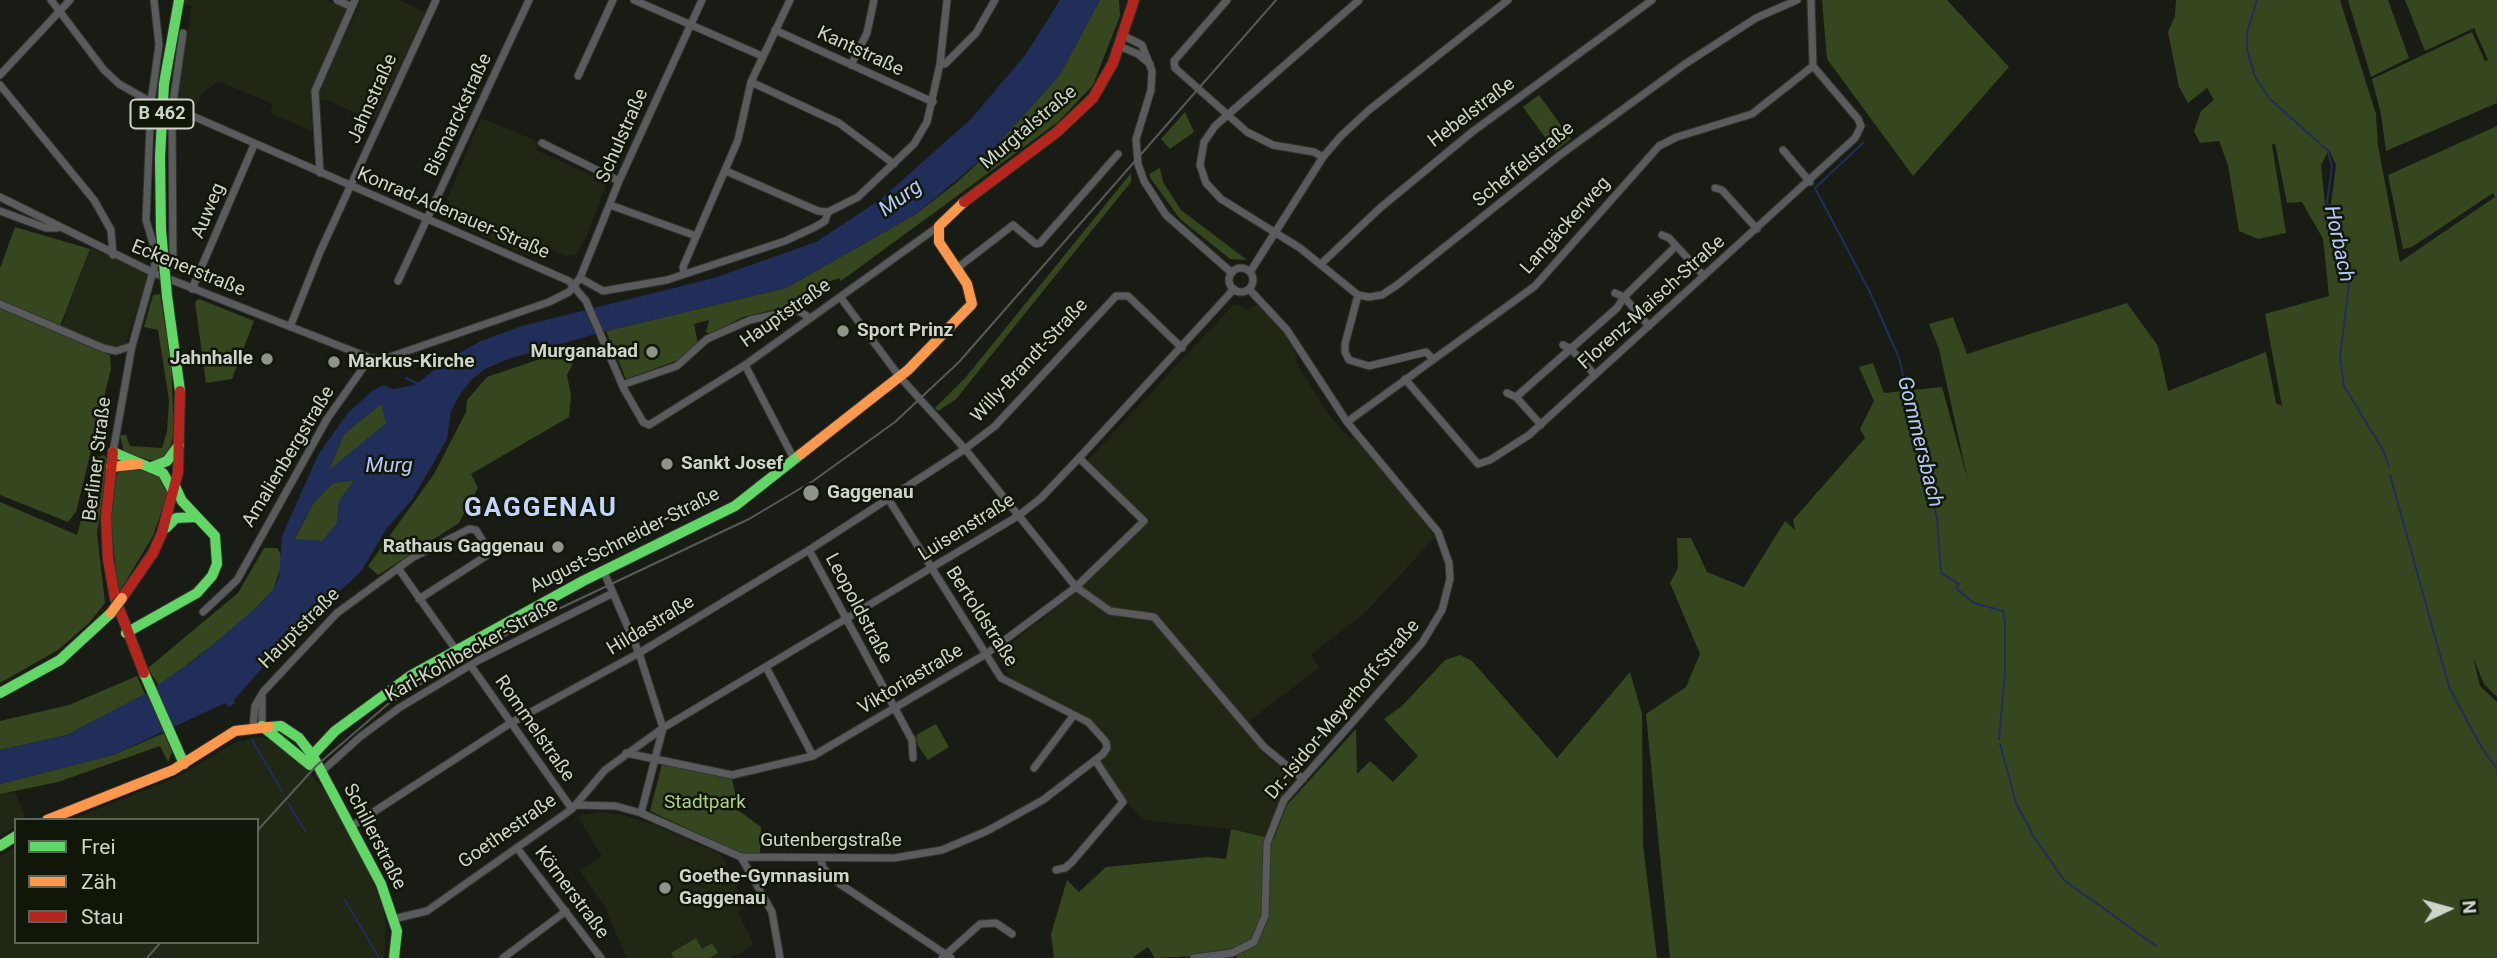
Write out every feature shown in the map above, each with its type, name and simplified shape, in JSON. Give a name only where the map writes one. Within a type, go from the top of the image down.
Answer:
[{"type":"main road","name":"B 462","points":[[0,694],[60,660],[111,613],[153,553],[162,533],[174,489],[181,443],[180,383],[167,296],[161,230],[160,157],[164,84],[179,0]]},
{"type":"main road","name":"Murgtalstraße","points":[[939,226],[953,210],[1057,132],[1087,105],[1106,78],[1134,0]]},
{"type":"main road","name":"August-Schneider-Straße","points":[[307,755],[410,676],[603,570],[726,511],[899,376],[942,337],[972,304],[971,291],[939,242],[939,226]]},
{"type":"main road","points":[[152,467],[167,461],[181,443]]},
{"type":"main road","points":[[113,452],[152,467],[168,477],[182,501],[209,527],[217,544],[217,564],[212,576],[197,593],[126,633]]},
{"type":"main road","name":"Berliner Straße","points":[[113,452],[106,517],[108,559],[126,633],[184,764]]},
{"type":"main road","points":[[111,467],[139,464]]},
{"type":"main road","points":[[162,533],[176,518],[198,517]]},
{"type":"main road","points":[[52,818],[184,764],[235,731],[258,727],[307,755]]},
{"type":"main road","points":[[175,743],[204,750]]},
{"type":"main road","name":"Schillerstraße","points":[[307,755],[352,826],[381,884],[393,919]]},
{"type":"main road","points":[[391,958],[393,919]]},
{"type":"street","points":[[51,0],[104,70],[118,84],[151,102]]},
{"type":"street","points":[[0,75],[70,0]]},
{"type":"street","name":"Berliner Straße","points":[[113,452],[132,346],[154,273],[156,247],[146,220],[151,102],[159,45],[154,0]]},
{"type":"street","points":[[320,173],[315,91],[354,3],[337,0]]},
{"type":"street","name":"Jahnstraße","points":[[290,327],[436,0]]},
{"type":"street","name":"Bismarckstraße","points":[[398,281],[529,0]]},
{"type":"street","points":[[578,76],[613,0]]},
{"type":"street","points":[[634,0],[761,55]]},
{"type":"street","name":"Schulstraße","points":[[574,285],[580,278],[619,180],[702,0]]},
{"type":"street","points":[[684,273],[682,267],[726,171],[746,115],[751,82],[761,55],[790,0]]},
{"type":"street","points":[[851,65],[867,33],[874,0]]},
{"type":"street","points":[[726,171],[818,211],[828,212],[858,197],[894,164],[925,126],[933,102],[940,64],[947,0]]},
{"type":"street","points":[[940,64],[945,65],[976,33],[995,0]]},
{"type":"street","points":[[1227,0],[1174,61],[1175,68],[1247,132],[1261,140],[1314,152],[1323,158]]},
{"type":"street","points":[[1359,0],[1212,129],[1202,148],[1200,165],[1204,178],[1222,199],[1321,264],[1358,295],[1345,344],[1349,360],[1370,366],[1426,352],[1433,359]]},
{"type":"street","points":[[1250,272],[1323,158],[1354,123],[1508,0]]},
{"type":"street","name":"Hebelstraße","points":[[1321,264],[1380,208],[1452,148],[1652,0]]},
{"type":"street","name":"Scheffelstraße","points":[[1358,295],[1382,295],[1397,285],[1620,110],[1727,36],[1756,18],[1797,0]]},
{"type":"street","points":[[1811,0],[1813,66]]},
{"type":"street","name":"Kantstraße","points":[[775,30],[933,102]]},
{"type":"street","points":[[173,266],[172,107],[183,33]]},
{"type":"street","points":[[1120,41],[1150,65],[1151,90],[1136,139],[1138,164],[1144,181],[1166,215],[1232,273]]},
{"type":"street","name":"Florenz-Maisch-Straße","points":[[1405,379],[1478,464],[1490,460],[1541,425],[1810,182],[1855,138],[1861,126],[1821,72],[1813,66]]},
{"type":"street","name":"Langäckerweg","points":[[1347,422],[1535,286],[1659,146],[1677,137],[1752,114],[1813,66]]},
{"type":"street","points":[[751,82],[839,123],[894,164]]},
{"type":"street","points":[[0,85],[94,200],[111,230],[113,255]]},
{"type":"street","name":"Konrad-Adenauer-Straße","points":[[172,107],[574,285],[586,301],[622,385],[643,422],[649,425]]},
{"type":"street","points":[[542,143],[619,180]]},
{"type":"street","name":"Auweg","points":[[192,289],[254,145]]},
{"type":"street","points":[[1783,150],[1810,182]]},
{"type":"street","points":[[956,269],[1013,225],[1036,244],[1041,243],[1118,154]]},
{"type":"street","points":[[1715,188],[1722,190],[1757,229]]},
{"type":"street","name":"Eckenerstraße","points":[[0,197],[154,273],[370,358]]},
{"type":"street","points":[[610,205],[696,236]]},
{"type":"street","points":[[0,211],[46,228],[62,229]]},
{"type":"street","points":[[580,278],[603,291],[667,280],[785,241],[815,227],[825,220],[828,212]]},
{"type":"street","name":"Hauptstraße","points":[[649,425],[745,365],[793,328],[841,298],[939,226]]},
{"type":"street","points":[[1662,235],[1704,276]]},
{"type":"street","points":[[1516,397],[1617,308],[1624,297],[1676,246]]},
{"type":"street","points":[[1241,268],[1250,272],[1253,280],[1249,289],[1242,292],[1234,289],[1230,282],[1232,273],[1241,268]]},
{"type":"street","points":[[370,358],[384,359],[496,321],[554,300],[569,292],[574,285]]},
{"type":"street","name":"Luisenstraße","points":[[663,728],[1018,516],[1041,498],[1234,289]]},
{"type":"street","name":"Dr.-Isidor-Meyerhoff-Straße","points":[[1232,955],[1254,942],[1261,930],[1265,916],[1267,843],[1284,800],[1422,643],[1442,610],[1450,579],[1449,563],[1438,532],[1347,422],[1287,330],[1249,289]]},
{"type":"street","points":[[1615,293],[1624,297],[1649,326]]},
{"type":"street","name":"Willy-Brandt-Straße","points":[[965,449],[995,426],[1116,296],[1128,296],[1182,348]]},
{"type":"street","points":[[841,298],[899,376],[965,449],[1076,587],[1110,611],[1153,617],[1264,747],[1303,779]]},
{"type":"street","points":[[0,304],[103,348],[116,351],[132,346]]},
{"type":"street","points":[[622,385],[677,366],[708,339],[750,320],[797,310],[810,318]]},
{"type":"street","points":[[1563,345],[1571,349],[1595,375]]},
{"type":"street","name":"Amalienbergstraße","points":[[204,612],[237,580],[327,419],[370,358]]},
{"type":"street","points":[[745,365],[794,459]]},
{"type":"street","points":[[1507,393],[1516,397],[1541,425]]},
{"type":"street","name":"Hildastraße","points":[[352,826],[509,724],[639,653],[809,550],[965,449]]},
{"type":"street","name":"Viktoriastraße","points":[[626,753],[657,757],[733,775],[813,756],[986,654],[1076,587],[1144,521],[1079,458]]},
{"type":"street","name":"Bertoldstraße","points":[[887,497],[1006,683],[1094,727],[1107,748]]},
{"type":"street","name":"Hauptstraße","points":[[258,727],[255,706],[263,692],[337,613],[398,568],[472,528],[486,546],[486,556],[419,599]]},
{"type":"street","name":"Leopoldstraße","points":[[809,550],[912,740],[913,758]]},
{"type":"street","points":[[398,568],[456,650]]},
{"type":"street","points":[[603,570],[639,653],[663,728],[641,813]]},
{"type":"street","name":"Karl-Kohlbecker-Straße","points":[[320,774],[379,722],[471,666],[613,593]]},
{"type":"street","name":"Rommelstraße","points":[[471,666],[509,724],[574,807]]},
{"type":"street","points":[[766,667],[813,756]]},
{"type":"street","points":[[1034,768],[1074,715]]},
{"type":"street","name":"Goethestraße","points":[[393,919],[427,911],[517,848],[574,807],[605,770],[663,728]]},
{"type":"street","name":"Gutenbergstraße","points":[[574,807],[616,806],[641,813],[741,857],[821,860],[894,858],[942,850],[987,831],[1034,806],[1107,748]]},
{"type":"street","points":[[1056,870],[1065,868],[1072,862],[1123,802],[1095,760]]},
{"type":"street","name":"Körnerstraße","points":[[517,848],[601,958]]},
{"type":"street","points":[[741,857],[772,912],[777,930],[777,957]]},
{"type":"street","points":[[821,860],[823,868],[840,884],[946,957],[976,926],[985,922],[1003,926],[1012,934]]},
{"type":"street","points":[[503,958],[566,911]]},
{"type":"street","points":[[1194,958],[1232,955]]},
{"type":"shaded area","points":[[183,0],[326,0],[351,10],[345,25],[350,26],[361,0],[399,0],[425,12],[374,121],[327,100],[311,101],[312,131],[270,113],[273,104],[218,81],[204,92],[193,110],[174,102],[192,6],[182,3]]},
{"type":"shaded area","points":[[481,118],[539,142],[536,150],[607,182],[587,235],[576,255],[567,256],[540,245],[539,248],[533,246],[529,256],[443,218],[441,214]]},
{"type":"shaded area","points":[[91,248],[149,273],[126,344],[116,347],[101,345],[61,326]]},
{"type":"shaded area","points":[[1234,304],[1248,309],[1258,304],[1284,333],[1297,356],[1296,362],[1329,415],[1350,439],[1354,437],[1404,494],[1435,537],[1367,611],[1311,655],[1319,668],[1241,727],[1264,754],[1292,776],[1265,836],[1231,829],[1144,820],[1125,800],[1098,762],[1112,748],[1097,729],[1084,715],[1014,681],[996,655],[1082,588],[1148,518],[1086,462]]},
{"type":"shaded area","points":[[261,737],[282,743],[328,795],[359,851],[383,907],[386,927],[384,958],[0,958],[0,856],[14,848],[14,944],[259,944],[259,818],[75,818],[177,777],[236,742]]},
{"type":"shaded area","points":[[15,792],[25,818],[14,818],[14,828],[0,836],[0,794]]},
{"type":"shaded area","name":"Goethe-Gymnasium Gaggenau","points":[[600,812],[623,815],[658,826],[720,854],[747,906],[737,912],[754,944],[732,958],[627,958],[605,907],[580,871],[602,856],[577,816]]},
{"type":"green space","points":[[1100,0],[1119,0],[1120,16],[1093,85],[1058,122],[841,281],[839,278],[828,282],[802,303],[743,317],[710,334],[706,332],[709,320],[694,324],[698,343],[678,360],[626,379],[606,331],[786,288],[916,214],[956,183],[991,151],[1059,76]]},
{"type":"green space","points":[[1822,0],[1947,0],[2009,67],[1913,176],[1827,59]]},
{"type":"green space","points":[[2176,0],[2340,0],[2376,114],[2378,146],[2400,262],[2495,197],[2493,193],[2412,247],[2403,249],[2388,175],[2497,126],[2497,697],[2484,684],[2473,657],[2480,686],[2497,702],[2497,958],[1670,958],[1646,714],[1686,687],[1700,654],[1670,583],[1678,568],[1677,538],[1691,538],[1707,572],[1744,587],[1785,521],[1795,530],[1793,520],[1865,438],[1860,429],[1874,401],[1859,367],[1873,363],[1884,393],[1942,387],[1968,481],[1939,349],[1929,324],[1953,317],[1967,354],[2127,303],[2158,346],[2168,391],[2266,352],[2276,403],[2282,406],[2265,314],[2329,296],[2323,239],[2302,202],[2287,203],[2275,143],[2272,145],[2286,233],[2258,239],[2239,231],[2228,165],[2219,141],[2200,143],[2194,131],[2201,111],[2214,100],[2207,88],[2188,103],[2179,87],[2168,32],[2175,16]],"holes":[[[2329,150],[2336,165],[2331,204],[2325,205],[2321,165]]]},
{"type":"green space","points":[[2348,0],[2388,0],[2409,58],[2371,77]]},
{"type":"green space","points":[[2405,0],[2497,0],[2497,103],[2386,151],[2381,114],[2372,79],[2472,32],[2485,61],[2488,60],[2474,28],[2425,51]]},
{"type":"green space","points":[[1539,95],[1571,139],[1555,151],[1523,107]]},
{"type":"green space","points":[[1185,112],[1194,132],[1170,149],[1161,139]]},
{"type":"green space","points":[[1160,168],[1163,182],[1181,210],[1247,260],[1230,259],[1180,219],[1149,174]]},
{"type":"green space","points":[[1131,173],[1131,182],[956,399],[938,411],[935,408],[966,377]]},
{"type":"green space","points":[[15,227],[90,249],[60,326],[0,300],[0,268]]},
{"type":"green space","points":[[160,294],[171,361],[174,433],[168,456],[154,461],[124,453],[120,435],[126,435],[130,446],[162,448],[167,431],[169,400],[158,330],[144,327],[153,295]]},
{"type":"green space","points":[[199,299],[254,321],[232,379],[206,383],[195,302]]},
{"type":"green space","points":[[0,308],[110,355],[111,369],[76,512],[68,522],[0,495]]},
{"type":"green space","points":[[584,344],[587,349],[576,357],[567,375],[571,396],[569,417],[471,474],[478,488],[459,523],[378,575],[368,566],[434,474],[466,412],[467,400],[487,377]]},
{"type":"green space","points":[[382,403],[387,423],[328,472],[344,434]]},
{"type":"green space","points":[[104,455],[108,461],[97,533],[105,603],[89,623],[58,650],[0,683],[0,502],[77,535],[98,457]]},
{"type":"green space","points":[[132,468],[150,471],[164,479],[168,492],[153,536],[118,594],[111,520],[115,479],[119,471]]},
{"type":"green space","points":[[355,480],[339,501],[337,523],[322,542],[294,540],[314,502],[333,483]]},
{"type":"green space","points":[[264,548],[277,548],[280,553],[282,563],[273,590],[239,625],[159,686],[148,668],[238,593]]},
{"type":"green space","points":[[1460,655],[1472,661],[1557,758],[1630,672],[1642,714],[1643,845],[1657,958],[1237,958],[1236,954],[1155,958],[1148,947],[1132,958],[1054,958],[1051,934],[1067,880],[1079,892],[1106,867],[1208,857],[1226,859],[1231,829],[1274,839],[1287,805],[1356,729],[1357,774],[1370,761],[1393,782],[1418,756],[1384,719],[1402,706],[1445,660]]},
{"type":"green space","points":[[137,676],[145,694],[67,735],[0,750],[0,721],[69,705]]},
{"type":"green space","points":[[936,724],[949,747],[928,760],[918,746],[916,735]]},
{"type":"green space","points":[[164,733],[172,752],[168,762],[160,746],[58,782],[0,794],[0,784],[113,755]]},
{"type":"green space","name":"Stadtpark","points":[[662,764],[732,779],[739,811],[761,827],[760,854],[744,855],[650,811]]},
{"type":"green space","points":[[696,938],[702,949],[712,943],[718,953],[709,958],[674,958],[671,953]]},
{"type":"water","name":"Murg","points":[[1060,0],[1100,0],[1059,76],[991,151],[916,214],[786,288],[606,331],[508,359],[485,369],[472,379],[451,411],[447,439],[412,500],[386,529],[362,570],[279,649],[234,700],[235,703],[229,707],[225,703],[113,755],[0,784],[0,750],[67,735],[145,694],[197,658],[259,605],[273,590],[279,577],[282,536],[318,455],[347,414],[372,391],[384,385],[393,389],[415,385],[448,359],[481,341],[522,326],[714,278],[816,242],[881,199],[971,119],[1026,54]],"holes":[[[381,404],[386,423],[329,470],[344,434]],[[355,480],[339,501],[337,523],[322,541],[294,539],[314,502],[333,483]]]},
{"type":"waterway","name":"Horbach","points":[[2257,0],[2247,33],[2247,49],[2255,77],[2269,98],[2328,151],[2332,167],[2327,202],[2349,285],[2340,357],[2344,386],[2384,452],[2389,467]]},
{"type":"waterway","name":"Gommersbach","points":[[1863,143],[1815,188],[1870,292],[1899,358],[1937,518],[1941,573],[1959,584],[1956,588],[1974,603],[2003,611],[2005,672],[1999,739]]},
{"type":"waterway","points":[[406,378],[418,384]]},
{"type":"waterway","name":"Horbach","points":[[2390,475],[2449,687],[2482,748],[2497,769]]},
{"type":"waterway","points":[[252,740],[282,791]]},
{"type":"waterway","name":"Gommersbach","points":[[2000,744],[2016,803],[2034,837],[2064,880],[2156,946]]},
{"type":"waterway","points":[[289,804],[305,831]]},
{"type":"waterway","points":[[345,900],[379,958]]},
{"type":"railway","points":[[259,829],[317,765],[388,704],[475,651],[535,620],[749,519],[813,481],[895,422],[959,362],[1276,0]]},
{"type":"railway","points":[[147,958],[159,944]]},
{"type":"traffic: fast","points":[[161,230],[160,157],[164,84],[179,0]]},
{"type":"traffic: fast","points":[[161,230],[167,296]]},
{"type":"traffic: fast","points":[[167,296],[180,391]]},
{"type":"traffic: fast","points":[[152,467],[167,461],[179,445]]},
{"type":"traffic: fast","points":[[113,452],[163,473],[174,493]]},
{"type":"traffic: fast","points":[[307,761],[335,731],[410,676],[583,581],[735,506],[801,454]]},
{"type":"traffic: fast","points":[[126,633],[197,593],[212,576],[217,564],[215,536],[182,501],[175,486]]},
{"type":"traffic: fast","points":[[166,528],[176,518],[197,517]]},
{"type":"traffic: fast","points":[[0,693],[60,660],[111,613]]},
{"type":"traffic: fast","points":[[144,673],[184,764]]},
{"type":"traffic: fast","points":[[262,726],[310,765]]},
{"type":"traffic: fast","points":[[269,727],[281,726],[299,738],[313,756],[381,884],[397,931],[394,958]]},
{"type":"traffic: fast","points":[[0,846],[14,837]]},
{"type":"traffic: slow","points":[[801,454],[908,370],[972,304],[967,284],[939,242],[939,226],[964,202]]},
{"type":"traffic: slow","points":[[111,467],[139,464]]},
{"type":"traffic: slow","points":[[111,613],[122,598]]},
{"type":"traffic: slow","points":[[52,818],[173,770],[235,731],[269,727]]},
{"type":"traffic: jam","points":[[964,202],[1057,132],[1093,98],[1113,63],[1134,0]]},
{"type":"traffic: jam","points":[[122,598],[153,553],[162,533],[178,472],[180,391]]},
{"type":"traffic: jam","points":[[113,452],[106,517],[108,559],[115,598],[144,673]]},
{"type":"place","name":"Sport Prinz","points":[[843,331]]},
{"type":"place","name":"Murganabad","points":[[652,352]]},
{"type":"place","name":"Jahnhalle","points":[[267,359]]},
{"type":"place","name":"Markus-Kirche","points":[[334,362]]},
{"type":"place","name":"Sankt Josef","points":[[667,464]]},
{"type":"place","name":"Gaggenau","points":[[811,493]]},
{"type":"place","name":"Rathaus Gaggenau","points":[[558,547]]},
{"type":"place","name":"Goethe-Gymnasium Gaggenau","points":[[665,888]]},
{"type":"district","name":"GAGGENAU","points":[[541,509]]}]
